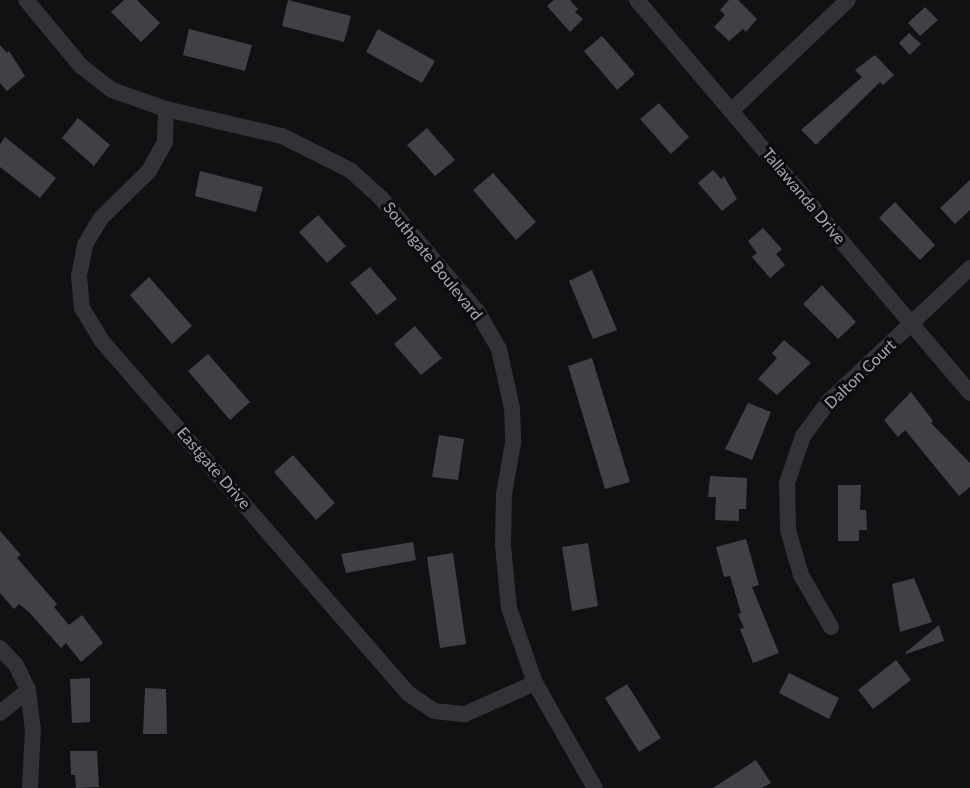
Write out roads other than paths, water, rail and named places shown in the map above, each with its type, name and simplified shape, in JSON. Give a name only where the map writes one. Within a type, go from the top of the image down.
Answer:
[{"type":"street","name":"Southgate Boulevard","points":[[26,0],[81,66],[112,90],[166,109],[282,136],[350,170],[381,198],[477,311],[499,349],[512,408],[513,443],[504,494],[503,545],[509,608],[535,683],[595,788]]},
{"type":"street","name":"Tallawanda Drive","points":[[638,0],[970,393]]},
{"type":"street","points":[[731,111],[848,0]]},
{"type":"street","name":"Eastgate Drive","points":[[166,109],[165,142],[149,171],[101,218],[85,245],[79,276],[82,308],[101,340],[409,694],[434,711],[465,714],[535,683]]},
{"type":"street","name":"Dalton Court","points":[[831,627],[801,575],[788,530],[787,483],[803,436],[829,400],[970,268]]},
{"type":"street","points":[[0,648],[16,665],[28,690],[33,728],[30,788]]},
{"type":"street","points":[[0,713],[28,690]]}]
